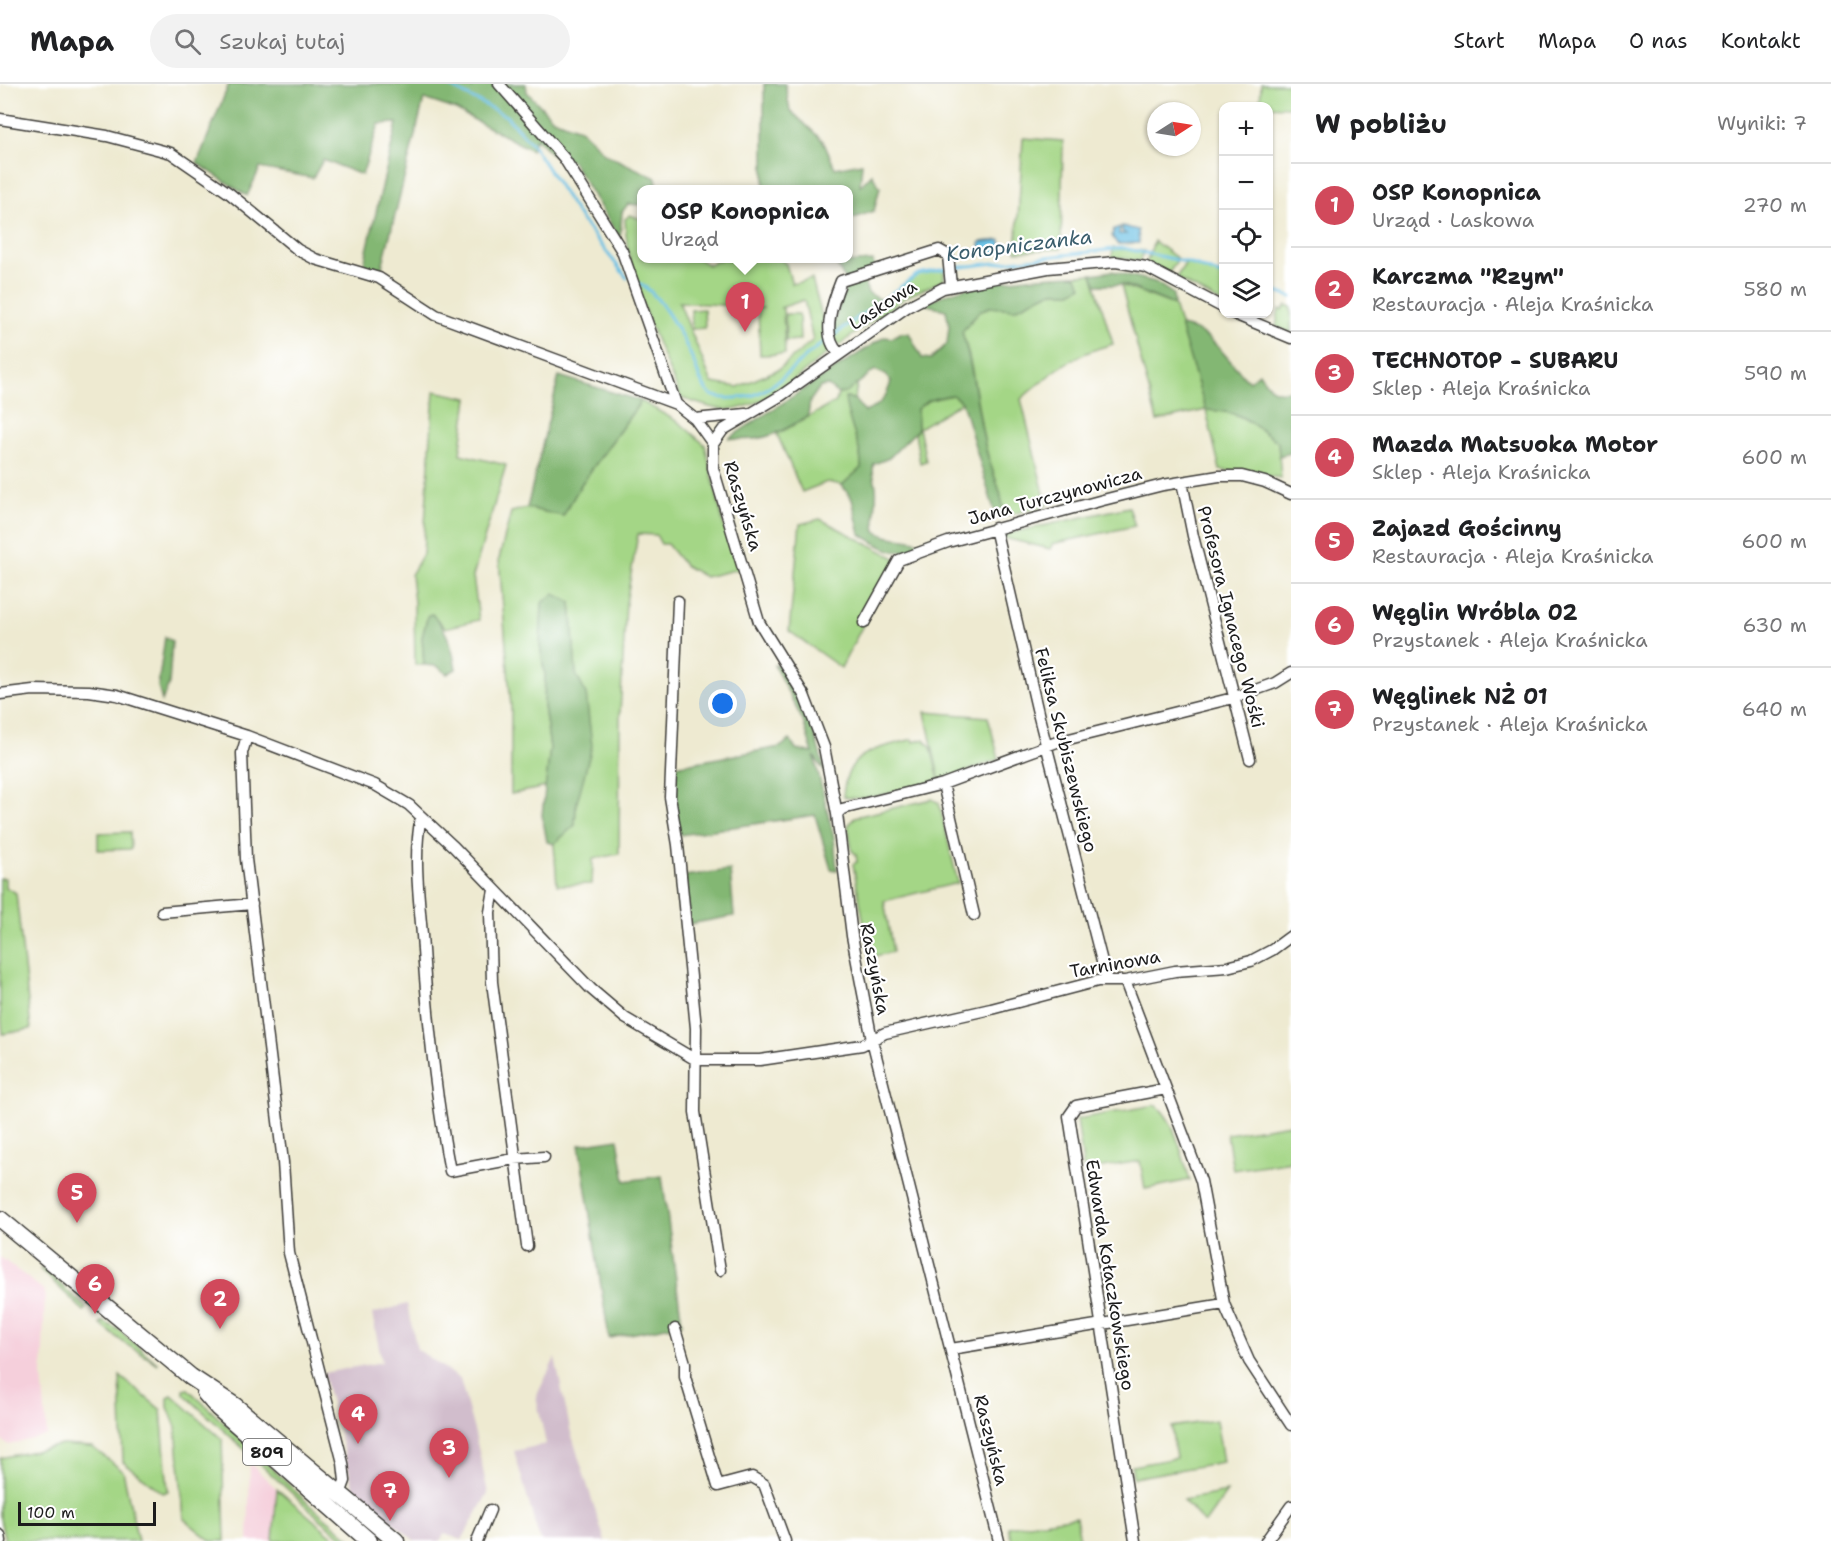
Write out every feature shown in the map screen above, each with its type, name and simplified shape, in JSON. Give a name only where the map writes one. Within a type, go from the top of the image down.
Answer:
[{"type":"main road","name":"809","points":[[2,1223],[191,1377],[235,1406],[396,1541]]},
{"type":"main road","name":"809","points":[[191,1377],[218,1408],[369,1541]]},
{"type":"street","points":[[499,84],[564,158],[622,251],[672,387],[676,404]]},
{"type":"street","name":"Raszyńska","points":[[0,118],[107,136],[171,153],[229,193],[298,250],[315,259],[379,278],[436,315],[676,404],[695,419],[713,444],[713,468],[759,622],[804,695],[814,717],[826,756],[837,814],[845,892],[872,1040],[999,1541]]},
{"type":"street","points":[[839,353],[829,333],[832,303],[841,281],[939,250],[948,255],[951,286]]},
{"type":"street","name":"Laskowa","points":[[713,444],[723,430],[748,413],[782,395],[916,301],[951,286],[1041,269],[1116,262],[1146,267],[1219,305]]},
{"type":"street","points":[[1244,318],[1291,338]]},
{"type":"street","name":"Laskowa","points":[[695,419],[748,413]]},
{"type":"street","name":"Jana Turczynowicza","points":[[864,623],[899,560],[995,528],[1182,482],[1220,476],[1242,476],[1265,482],[1291,494]]},
{"type":"street","name":"Profesora Ignacego Wośki","points":[[1182,482],[1233,698],[1250,759]]},
{"type":"street","name":"Feliksa Skubiszewskiego","points":[[995,528],[1046,745],[1107,981]]},
{"type":"street","points":[[678,601],[670,797],[696,1028],[695,1112],[720,1270]]},
{"type":"street","points":[[837,814],[842,809],[943,784],[1046,745],[1233,698],[1275,683],[1291,673]]},
{"type":"street","points":[[0,694],[33,690],[89,691],[117,695],[247,735],[375,785],[409,805],[591,989],[633,1025],[696,1059]]},
{"type":"street","points":[[247,735],[242,753],[246,860],[284,1162],[289,1253],[343,1463],[345,1481],[340,1494]]},
{"type":"street","points":[[943,784],[974,915]]},
{"type":"street","points":[[421,817],[418,832],[423,949],[438,1092],[450,1171],[514,1159],[544,1157]]},
{"type":"street","points":[[494,890],[490,912],[492,982],[527,1246]]},
{"type":"street","points":[[162,912],[252,904]]},
{"type":"street","name":"Tarninowa","points":[[696,1059],[770,1059],[862,1044],[885,1033],[1107,981],[1125,981],[1174,971],[1227,966],[1251,961],[1291,936]]},
{"type":"street","points":[[1125,981],[1201,1180],[1224,1304],[1249,1361],[1291,1425]]},
{"type":"street","name":"Edwarda Kołaczkowskiego","points":[[1135,1541],[1069,1116],[1076,1106],[1166,1089]]},
{"type":"street","points":[[951,1349],[1224,1304]]},
{"type":"street","points":[[675,1329],[685,1363],[685,1377],[718,1486],[752,1476],[764,1484],[785,1541]]},
{"type":"street","points":[[1266,1541],[1291,1506]]},
{"type":"street","points":[[477,1541],[490,1510]]},
{"type":"street","points":[[0,1535],[2,1541]]},
{"type":"shaded area","points":[[0,1257],[45,1291],[42,1375],[47,1435],[9,1445],[0,1439]]},
{"type":"shaded area","points":[[407,1304],[417,1349],[460,1379],[475,1434],[488,1493],[462,1540],[444,1534],[440,1541],[415,1541],[354,1490],[323,1373],[382,1362],[372,1314]]},
{"type":"shaded area","points":[[555,1358],[571,1433],[605,1541],[540,1541],[514,1451],[546,1444],[536,1397]]},
{"type":"shaded area","points":[[250,1463],[277,1489],[273,1541],[248,1541]]},
{"type":"green space","points":[[229,84],[464,84],[472,88],[471,84],[526,84],[527,92],[553,119],[582,130],[605,154],[656,178],[657,185],[637,185],[637,205],[628,204],[622,212],[620,239],[572,161],[554,156],[536,138],[531,150],[454,109],[424,99],[380,275],[363,268],[397,123],[379,124],[362,175],[323,160],[313,178],[260,168],[247,196],[197,163]]},
{"type":"green space","points":[[764,84],[785,84],[790,110],[823,141],[835,168],[862,163],[860,186],[872,174],[880,187],[874,211],[853,219],[853,185],[764,185]]},
{"type":"green space","points":[[1261,84],[1291,84],[1291,107],[1273,106],[1273,102],[1260,102]]},
{"type":"green space","points":[[1023,138],[1063,141],[1061,249],[1016,251]]},
{"type":"green space","points":[[630,215],[637,218],[637,263],[705,263],[708,265],[713,263],[785,263],[792,284],[812,279],[831,350],[786,385],[749,405],[729,410],[681,398],[653,333],[637,288],[627,242],[625,219]],"holes":[[[804,300],[813,340],[779,369],[738,387],[712,383],[679,302],[764,308],[758,309],[760,355],[785,354],[783,308],[780,308]]]},
{"type":"green space","points":[[1154,241],[1178,259],[1169,273],[1146,264]]},
{"type":"green space","points":[[1113,248],[1144,251],[1140,261],[1112,257]]},
{"type":"green space","points":[[873,261],[876,277],[864,282],[868,293],[882,300],[833,336],[833,325],[847,283],[835,263]]},
{"type":"green space","points":[[1186,262],[1219,274],[1219,302],[1176,278]]},
{"type":"green space","points":[[944,269],[944,280],[906,297],[839,345],[833,336],[918,274]]},
{"type":"green space","points":[[1112,271],[1155,282],[1173,294],[1174,305],[1125,285],[1096,285],[1092,274]]},
{"type":"green space","points":[[1092,274],[1113,344],[1085,353],[1063,365],[1021,399],[1047,506],[1003,516],[999,490],[986,449],[970,361],[962,332],[979,311],[990,307],[1015,309],[1050,292],[1071,292],[1082,286],[1076,275]]},
{"type":"green space","points":[[1076,275],[1082,286],[1071,292],[1050,292],[1015,309],[990,307],[979,311],[962,332],[970,361],[986,449],[999,490],[1003,516],[996,517],[962,402],[952,395],[933,399],[917,409],[918,429],[889,458],[874,464],[873,467],[876,484],[876,531],[926,546],[898,552],[878,545],[860,534],[852,499],[842,485],[861,468],[859,450],[845,398],[854,399],[865,412],[879,403],[888,392],[891,381],[886,375],[875,370],[847,392],[838,394],[828,386],[820,387],[810,401],[808,416],[780,432],[761,438],[729,438],[884,337],[892,338],[900,333],[909,333],[922,358],[931,359],[947,344],[949,326],[946,310],[924,304],[940,296],[978,285],[1038,277]]},
{"type":"green space","points":[[1121,285],[1174,305],[1206,410],[1157,421]]},
{"type":"green space","points":[[1286,305],[1291,307],[1291,333],[1276,327],[1279,309],[1283,310]]},
{"type":"green space","points":[[704,309],[705,328],[692,329],[691,310]]},
{"type":"green space","points":[[785,314],[799,314],[800,340],[786,341]]},
{"type":"green space","points":[[1180,326],[1202,333],[1249,381],[1259,373],[1272,389],[1291,390],[1291,453],[1279,456],[1278,442],[1238,415],[1206,410]]},
{"type":"green space","points":[[559,376],[641,401],[582,483],[563,516],[527,508]]},
{"type":"green space","points":[[858,383],[854,399],[846,398],[861,459],[861,468],[842,485],[827,482],[802,492],[777,434],[836,402],[838,394],[847,392]]},
{"type":"green space","points":[[434,391],[468,398],[460,454],[506,465],[473,576],[479,620],[445,628],[432,614],[428,615],[422,637],[424,665],[415,665],[411,575],[423,554]]},
{"type":"green space","points":[[952,395],[962,402],[919,428],[926,461],[920,463],[915,433],[918,429],[917,409],[926,401]]},
{"type":"green space","points":[[641,401],[680,423],[705,445],[724,527],[739,569],[705,577],[684,565],[667,544],[661,544],[656,535],[638,534],[626,603],[620,714],[619,854],[593,859],[592,884],[557,885],[554,844],[575,825],[576,806],[576,677],[571,602],[540,645],[545,675],[544,706],[550,748],[546,787],[511,794],[511,707],[499,559],[511,512],[527,508],[563,516],[582,483]]},
{"type":"green space","points":[[1206,410],[1230,413],[1245,419],[1278,442],[1281,478],[1220,470]]},
{"type":"green space","points":[[1129,507],[1135,526],[1052,544],[1051,549],[1004,538],[1006,534]]},
{"type":"green space","points":[[820,519],[899,560],[886,580],[841,668],[789,631],[800,524]]},
{"type":"green space","points":[[554,594],[571,602],[576,674],[586,694],[592,746],[576,806],[575,825],[554,844],[547,842],[542,815],[550,748],[544,706],[545,675],[540,645],[542,603]]},
{"type":"green space","points":[[432,614],[446,633],[453,653],[456,669],[447,674],[437,666],[424,665],[422,637],[428,615]]},
{"type":"green space","points":[[165,637],[172,641],[169,684],[162,701],[158,686]]},
{"type":"green space","points":[[774,665],[781,665],[790,677],[814,731],[826,774],[814,756],[834,838],[837,870],[831,869],[815,815],[680,835],[675,809],[675,766],[780,747],[790,740],[796,749],[813,753],[803,721]]},
{"type":"green space","points":[[925,712],[988,717],[999,759],[940,782]]},
{"type":"green space","points":[[913,739],[914,742],[924,739],[931,747],[939,780],[875,796],[851,798],[843,796],[850,769],[865,754]]},
{"type":"green space","points":[[932,799],[939,803],[958,883],[884,901],[893,952],[870,957],[853,864],[857,862],[856,854],[852,851],[848,826],[855,817]]},
{"type":"green space","points":[[130,832],[131,849],[98,850],[98,833]]},
{"type":"green space","points":[[730,870],[734,916],[689,924],[685,876]]},
{"type":"green space","points":[[0,878],[5,878],[5,887],[16,893],[31,1029],[3,1034],[0,1005]]},
{"type":"green space","points":[[1155,1105],[1162,1110],[1173,1128],[1190,1180],[1145,1189],[1140,1161],[1084,1170],[1077,1119]]},
{"type":"green space","points":[[1291,1124],[1291,1161],[1233,1170],[1227,1134]]},
{"type":"green space","points":[[618,1139],[625,1181],[662,1176],[682,1324],[609,1338],[579,1145]]},
{"type":"green space","points":[[43,1268],[86,1308],[84,1311],[40,1269]]},
{"type":"green space","points":[[102,1321],[119,1330],[158,1364],[124,1343],[100,1324]]},
{"type":"green space","points":[[120,1376],[161,1410],[168,1491],[163,1493],[123,1462]]},
{"type":"green space","points":[[188,1389],[308,1503],[353,1541],[347,1541],[320,1519],[184,1394],[184,1390]]},
{"type":"green space","points":[[172,1395],[222,1439],[225,1541],[211,1541],[184,1519],[176,1427],[168,1407],[168,1397]]},
{"type":"green space","points":[[1216,1420],[1223,1462],[1133,1478],[1132,1466],[1176,1458],[1171,1427]]},
{"type":"green space","points":[[62,1445],[92,1447],[123,1471],[138,1541],[5,1541],[0,1519],[0,1458]]},
{"type":"green space","points":[[277,1489],[338,1541],[273,1541]]},
{"type":"green space","points":[[1227,1492],[1205,1523],[1183,1500]]},
{"type":"green space","points":[[1076,1517],[1080,1541],[1012,1541],[1008,1527]]},
{"type":"water","points":[[1122,226],[1138,230],[1139,243],[1117,244],[1112,236],[1114,229],[1120,227],[1119,234],[1126,234],[1122,231]]},
{"type":"water","points":[[1001,240],[1002,252],[981,255],[980,242]]},
{"type":"waterway","name":"Konopniczanka","points":[[445,84],[506,116],[532,144],[580,218],[627,278]]},
{"type":"waterway","name":"Konopniczanka","points":[[953,268],[1123,248],[1186,262],[1219,274]]},
{"type":"waterway","name":"Konopniczanka","points":[[833,336],[918,274],[946,269]]},
{"type":"waterway","name":"Konopniczanka","points":[[638,283],[654,295],[670,317],[684,340],[703,386],[713,396],[731,398],[754,395],[774,384],[827,340]]},
{"type":"waterway","name":"Konopniczanka","points":[[1273,291],[1291,297]]},
{"type":"place","name":"OSP Konopnica","points":[[745,332]]},
{"type":"place","name":"Zajazd Gościnny","points":[[77,1223]]},
{"type":"place","name":"Węglin Wróbla 02","points":[[95,1314]]},
{"type":"place","name":"Karczma \"Rzym\"","points":[[220,1329]]},
{"type":"place","name":"Mazda Matsuoka Motor","points":[[358,1444]]},
{"type":"place","name":"TECHNOTOP - SUBARU","points":[[449,1478]]},
{"type":"place","name":"Węglinek NŻ 01","points":[[390,1521]]}]
